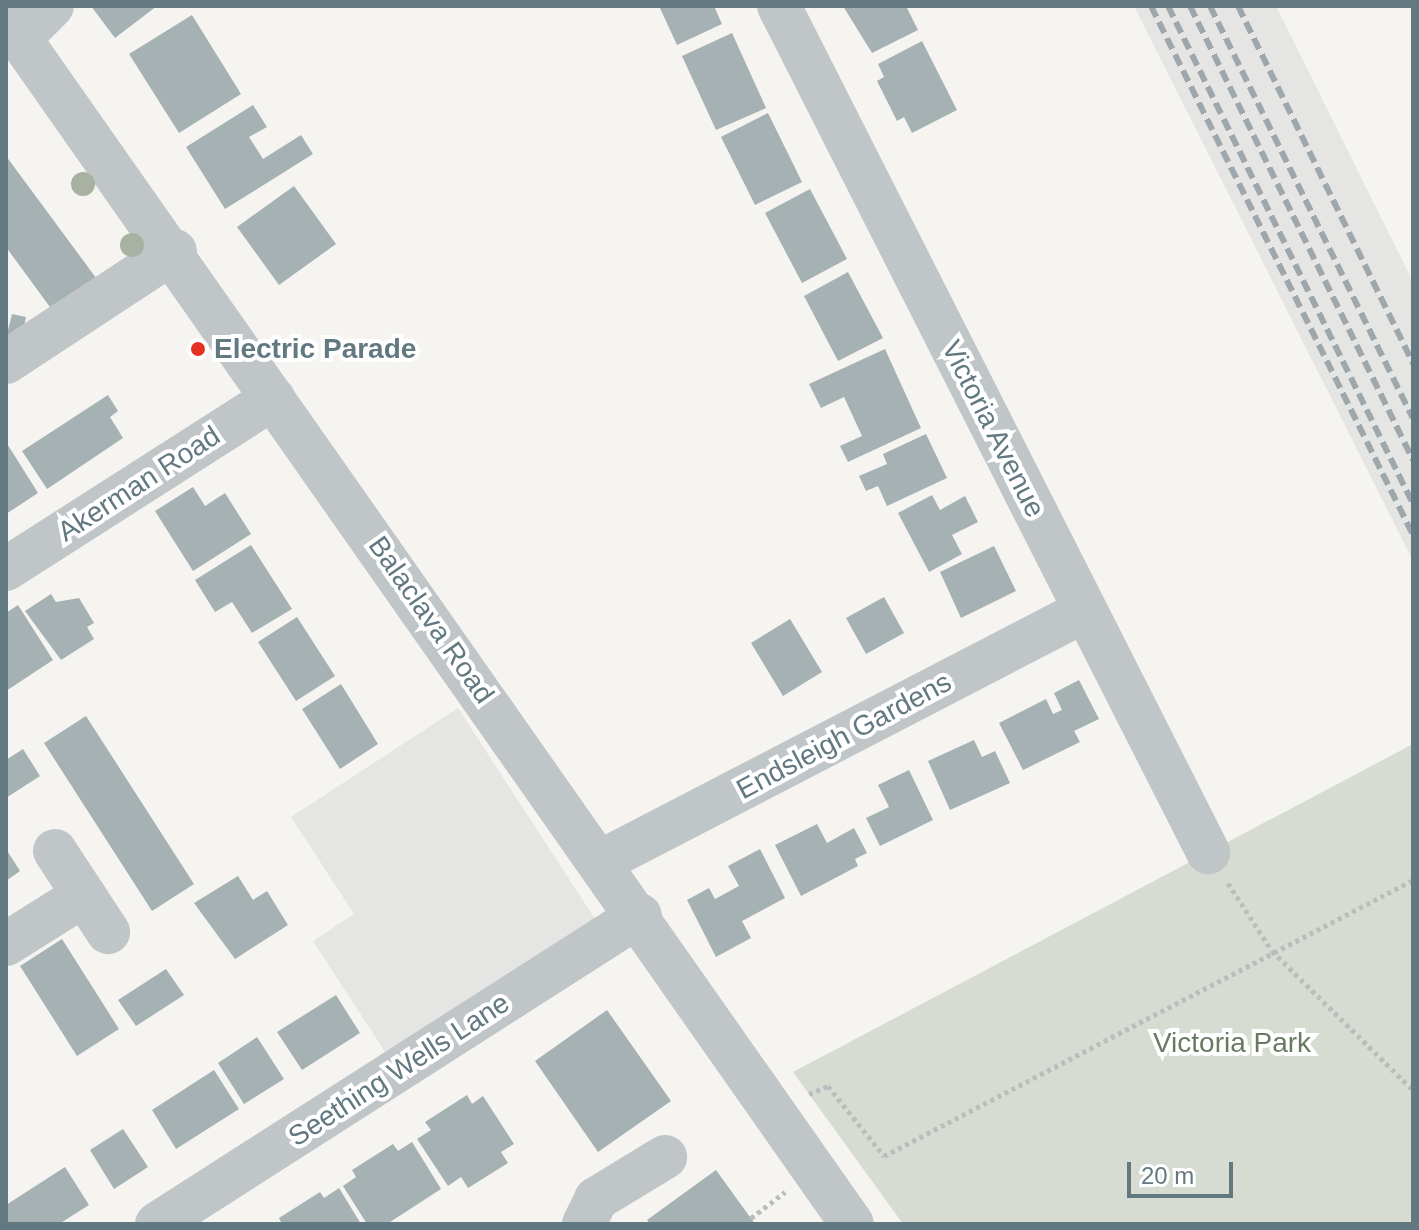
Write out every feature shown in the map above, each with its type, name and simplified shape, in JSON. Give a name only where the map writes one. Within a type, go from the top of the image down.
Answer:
[{"type":"street","points":[[13,28],[52,6]]},
{"type":"street","name":"Victoria Avenue","points":[[779,6],[1208,852]]},
{"type":"street","name":"Balaclava Road","points":[[13,28],[175,251],[273,398],[640,915],[852,1224]]},
{"type":"street","points":[[6,362],[175,251]]},
{"type":"street","name":"Akerman Road","points":[[6,569],[273,398]]},
{"type":"street","name":"Endsleigh Gardens","points":[[602,861],[1084,611]]},
{"type":"street","points":[[55,851],[108,932]]},
{"type":"street","points":[[6,944],[84,895]]},
{"type":"street","name":"Seething Wells Lane","points":[[157,1224],[640,915]]},
{"type":"street","points":[[584,1224],[596,1199],[665,1157]]},
{"type":"path","points":[[1208,852],[1272,951],[1413,1090]]},
{"type":"path","points":[[828,1086],[884,1156],[1413,880]]},
{"type":"shaded area","points":[[1134,6],[1276,6],[1413,282],[1413,561]]},
{"type":"shaded area","points":[[458,708],[597,922],[389,1058],[313,941],[354,914],[291,817]]},
{"type":"green space","name":"Victoria Park","points":[[1413,744],[1413,1224],[903,1224],[793,1072]]},
{"type":"building","points":[[91,6],[157,6],[115,38]]},
{"type":"building","points":[[659,6],[714,6],[722,24],[677,45]]},
{"type":"building","points":[[843,6],[906,6],[918,30],[872,53]]},
{"type":"building","points":[[192,15],[241,94],[179,133],[129,54]]},
{"type":"building","points":[[732,33],[766,108],[716,130],[682,56]]},
{"type":"building","points":[[922,41],[957,110],[912,133],[904,117],[897,121],[877,81],[884,77],[878,64]]},
{"type":"building","points":[[253,105],[267,127],[249,137],[263,159],[301,135],[313,154],[225,209],[186,147]]},
{"type":"building","points":[[768,113],[802,182],[755,205],[721,137]]},
{"type":"building","points":[[6,156],[102,286],[58,318],[6,247]]},
{"type":"building","points":[[294,186],[336,244],[279,285],[237,227]]},
{"type":"building","points":[[810,189],[847,259],[802,283],[765,213]]},
{"type":"building","points":[[848,272],[883,338],[838,361],[804,296]]},
{"type":"building","points":[[12,314],[26,317],[20,344],[6,338]]},
{"type":"building","points":[[885,349],[921,428],[848,462],[840,446],[862,436],[844,397],[821,408],[809,384]]},
{"type":"building","points":[[108,395],[118,411],[110,417],[123,438],[47,489],[22,451]]},
{"type":"building","points":[[926,434],[947,478],[887,506],[878,486],[866,491],[859,476],[887,464],[883,454]]},
{"type":"building","points":[[6,442],[38,493],[6,514]]},
{"type":"building","points":[[193,487],[205,506],[225,493],[251,534],[193,571],[155,511]]},
{"type":"building","points":[[932,495],[940,510],[965,496],[978,522],[952,535],[962,554],[929,572],[898,513]]},
{"type":"building","points":[[251,545],[292,609],[252,633],[232,602],[215,612],[195,580]]},
{"type":"building","points":[[994,546],[1016,591],[961,618],[940,572]]},
{"type":"building","points":[[51,594],[56,602],[79,598],[94,623],[87,627],[94,639],[61,660],[25,611]]},
{"type":"building","points":[[884,597],[904,633],[866,654],[846,618]]},
{"type":"building","points":[[18,605],[53,660],[6,691],[6,613]]},
{"type":"building","points":[[297,617],[335,676],[296,701],[258,642]]},
{"type":"building","points":[[790,619],[822,672],[783,696],[751,643]]},
{"type":"building","points":[[1079,680],[1099,719],[1074,731],[1080,742],[1023,770],[999,723],[1046,699],[1053,714],[1062,710],[1054,693]]},
{"type":"building","points":[[341,684],[378,744],[340,769],[302,709]]},
{"type":"building","points":[[86,716],[194,884],[152,911],[44,743]]},
{"type":"building","points":[[974,740],[982,757],[995,751],[1010,783],[950,810],[928,761]]},
{"type":"building","points":[[23,749],[40,776],[6,798],[6,760]]},
{"type":"building","points":[[909,770],[933,820],[880,846],[866,818],[889,807],[878,785]]},
{"type":"building","points":[[817,824],[827,843],[854,828],[867,853],[855,859],[858,866],[801,896],[775,845]]},
{"type":"building","points":[[6,849],[20,871],[6,881]]},
{"type":"building","points":[[760,849],[785,898],[742,921],[751,938],[716,957],[687,900],[709,888],[715,899],[739,886],[728,866]]},
{"type":"building","points":[[238,876],[253,900],[267,891],[288,925],[235,959],[194,903]]},
{"type":"building","points":[[62,939],[119,1029],[77,1056],[20,966]]},
{"type":"building","points":[[166,969],[184,995],[136,1026],[118,1000]]},
{"type":"building","points":[[336,995],[360,1033],[302,1070],[277,1032]]},
{"type":"building","points":[[607,1010],[671,1101],[598,1152],[535,1061]]},
{"type":"building","points":[[257,1037],[284,1079],[244,1104],[218,1063]]},
{"type":"building","points":[[214,1070],[239,1109],[176,1149],[152,1110]]},
{"type":"building","points":[[467,1095],[472,1104],[483,1096],[514,1144],[501,1152],[508,1163],[468,1188],[461,1177],[448,1186],[417,1139],[431,1130],[425,1122]]},
{"type":"building","points":[[123,1129],[148,1167],[114,1189],[90,1150]]},
{"type":"building","points":[[412,1142],[441,1189],[387,1224],[367,1224],[343,1186],[356,1177],[352,1170],[393,1144],[398,1151]]},
{"type":"building","points":[[65,1167],[89,1205],[59,1224],[6,1224],[6,1205]]},
{"type":"building","points":[[716,1170],[755,1224],[650,1224],[647,1220]]},
{"type":"building","points":[[339,1188],[361,1224],[282,1224],[279,1218],[320,1192],[324,1198]]},
{"type":"railway","points":[[1151,6],[1413,535]]},
{"type":"railway","points":[[1168,6],[1413,504]]},
{"type":"railway","points":[[1190,6],[1413,460]]},
{"type":"railway","points":[[1210,6],[1413,418]]},
{"type":"railway","points":[[1238,6],[1413,364]]},
{"type":"place","name":"Electric Parade","points":[[198,349]]}]
